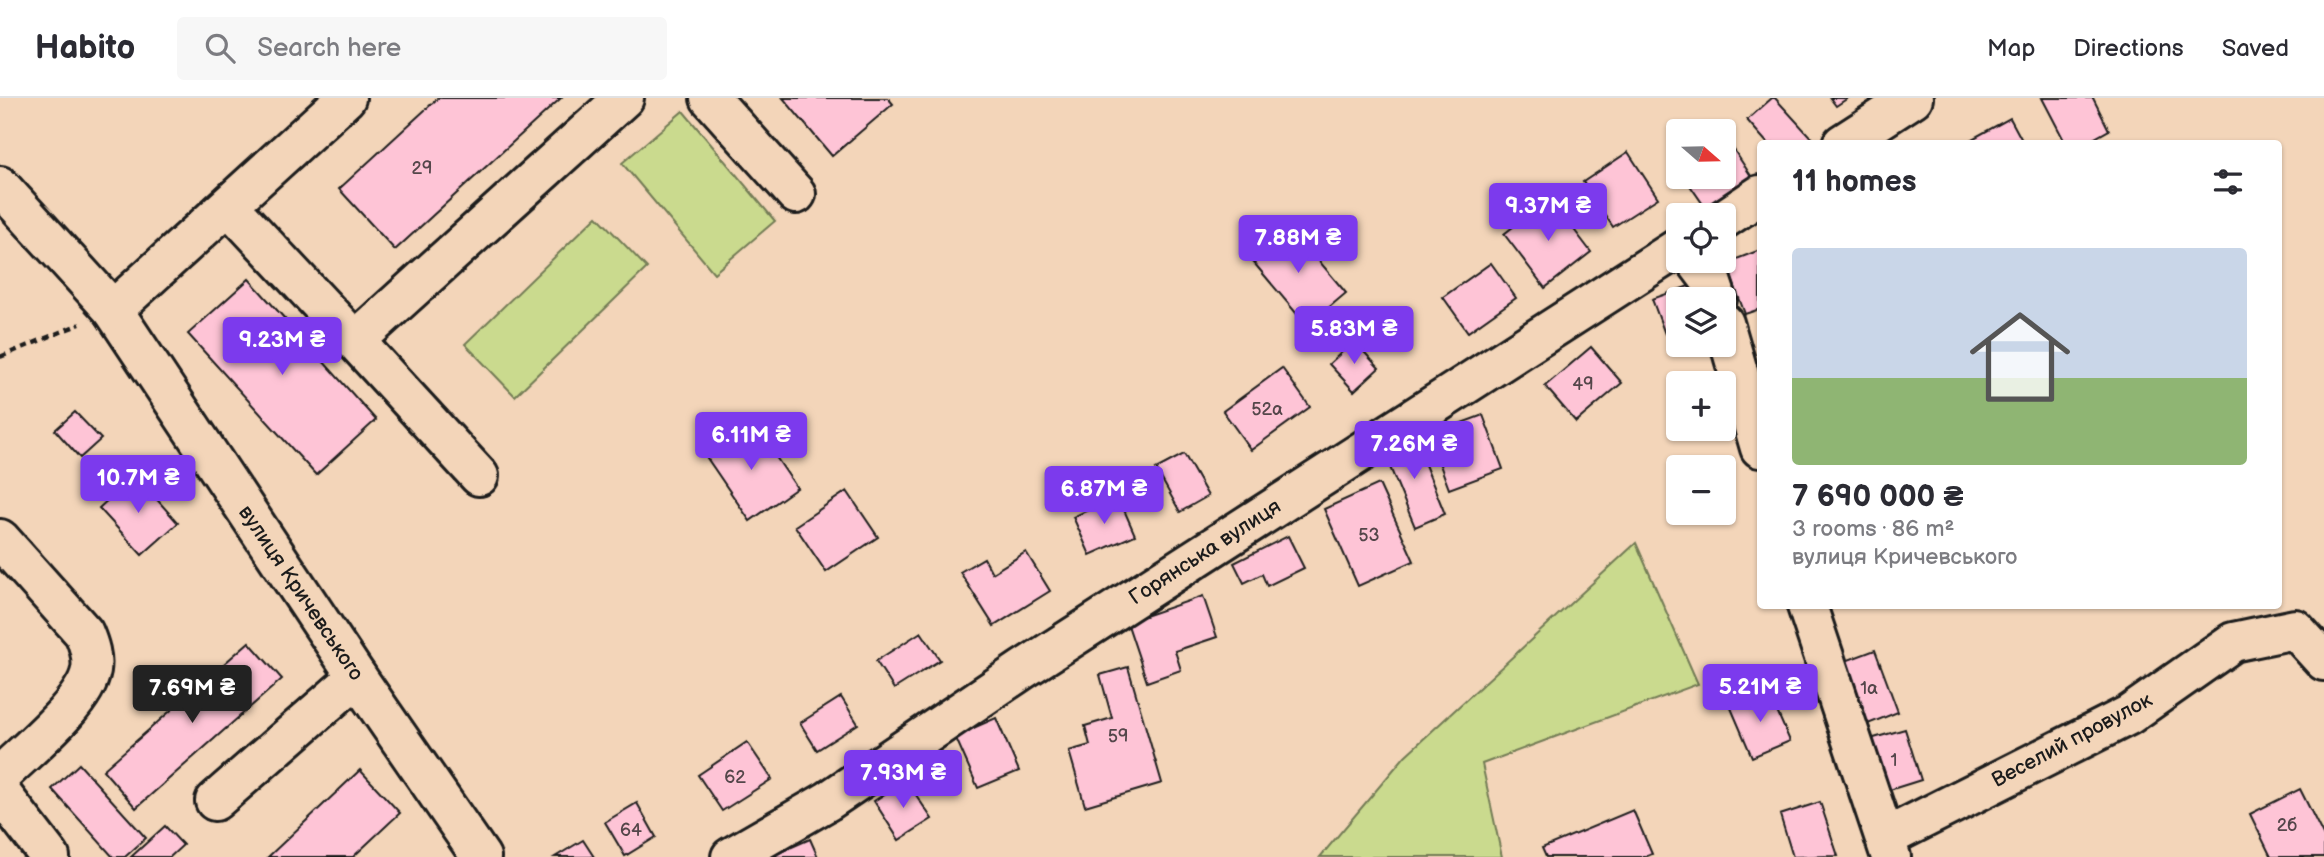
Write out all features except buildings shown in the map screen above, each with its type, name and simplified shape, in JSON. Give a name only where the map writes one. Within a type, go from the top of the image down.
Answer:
[{"type":"street","points":[[113,310],[346,98]]},
{"type":"street","points":[[355,341],[624,98]]},
{"type":"street","points":[[710,98],[796,194]]},
{"type":"street","points":[[1848,140],[1913,98]]},
{"type":"street","name":"вулиця Кричевського","points":[[0,186],[113,310],[357,677],[481,857]]},
{"type":"street","points":[[1736,211],[1757,197]]},
{"type":"street","points":[[229,206],[479,476]]},
{"type":"street","name":"Горянська вулиця","points":[[731,857],[828,801],[1022,670],[1666,256]]},
{"type":"street","points":[[1734,357],[1757,438]]},
{"type":"street","points":[[0,539],[84,633],[90,650],[91,669],[86,687],[75,702],[0,776]]},
{"type":"street","points":[[1808,609],[1888,848]]},
{"type":"street","name":"Веселий провулок","points":[[1888,848],[2129,715],[2233,642],[2295,629],[2324,661]]},
{"type":"street","points":[[215,801],[357,677]]},
{"type":"street","points":[[0,792],[50,857]]},
{"type":"path","points":[[0,357],[113,310]]},
{"type":"green space","points":[[683,111],[775,221],[714,273],[622,163]]},
{"type":"green space","points":[[597,216],[647,268],[515,396],[465,344]]},
{"type":"green space","points":[[1636,543],[1698,684],[1482,764],[1502,857],[1320,857],[1405,756]]}]
